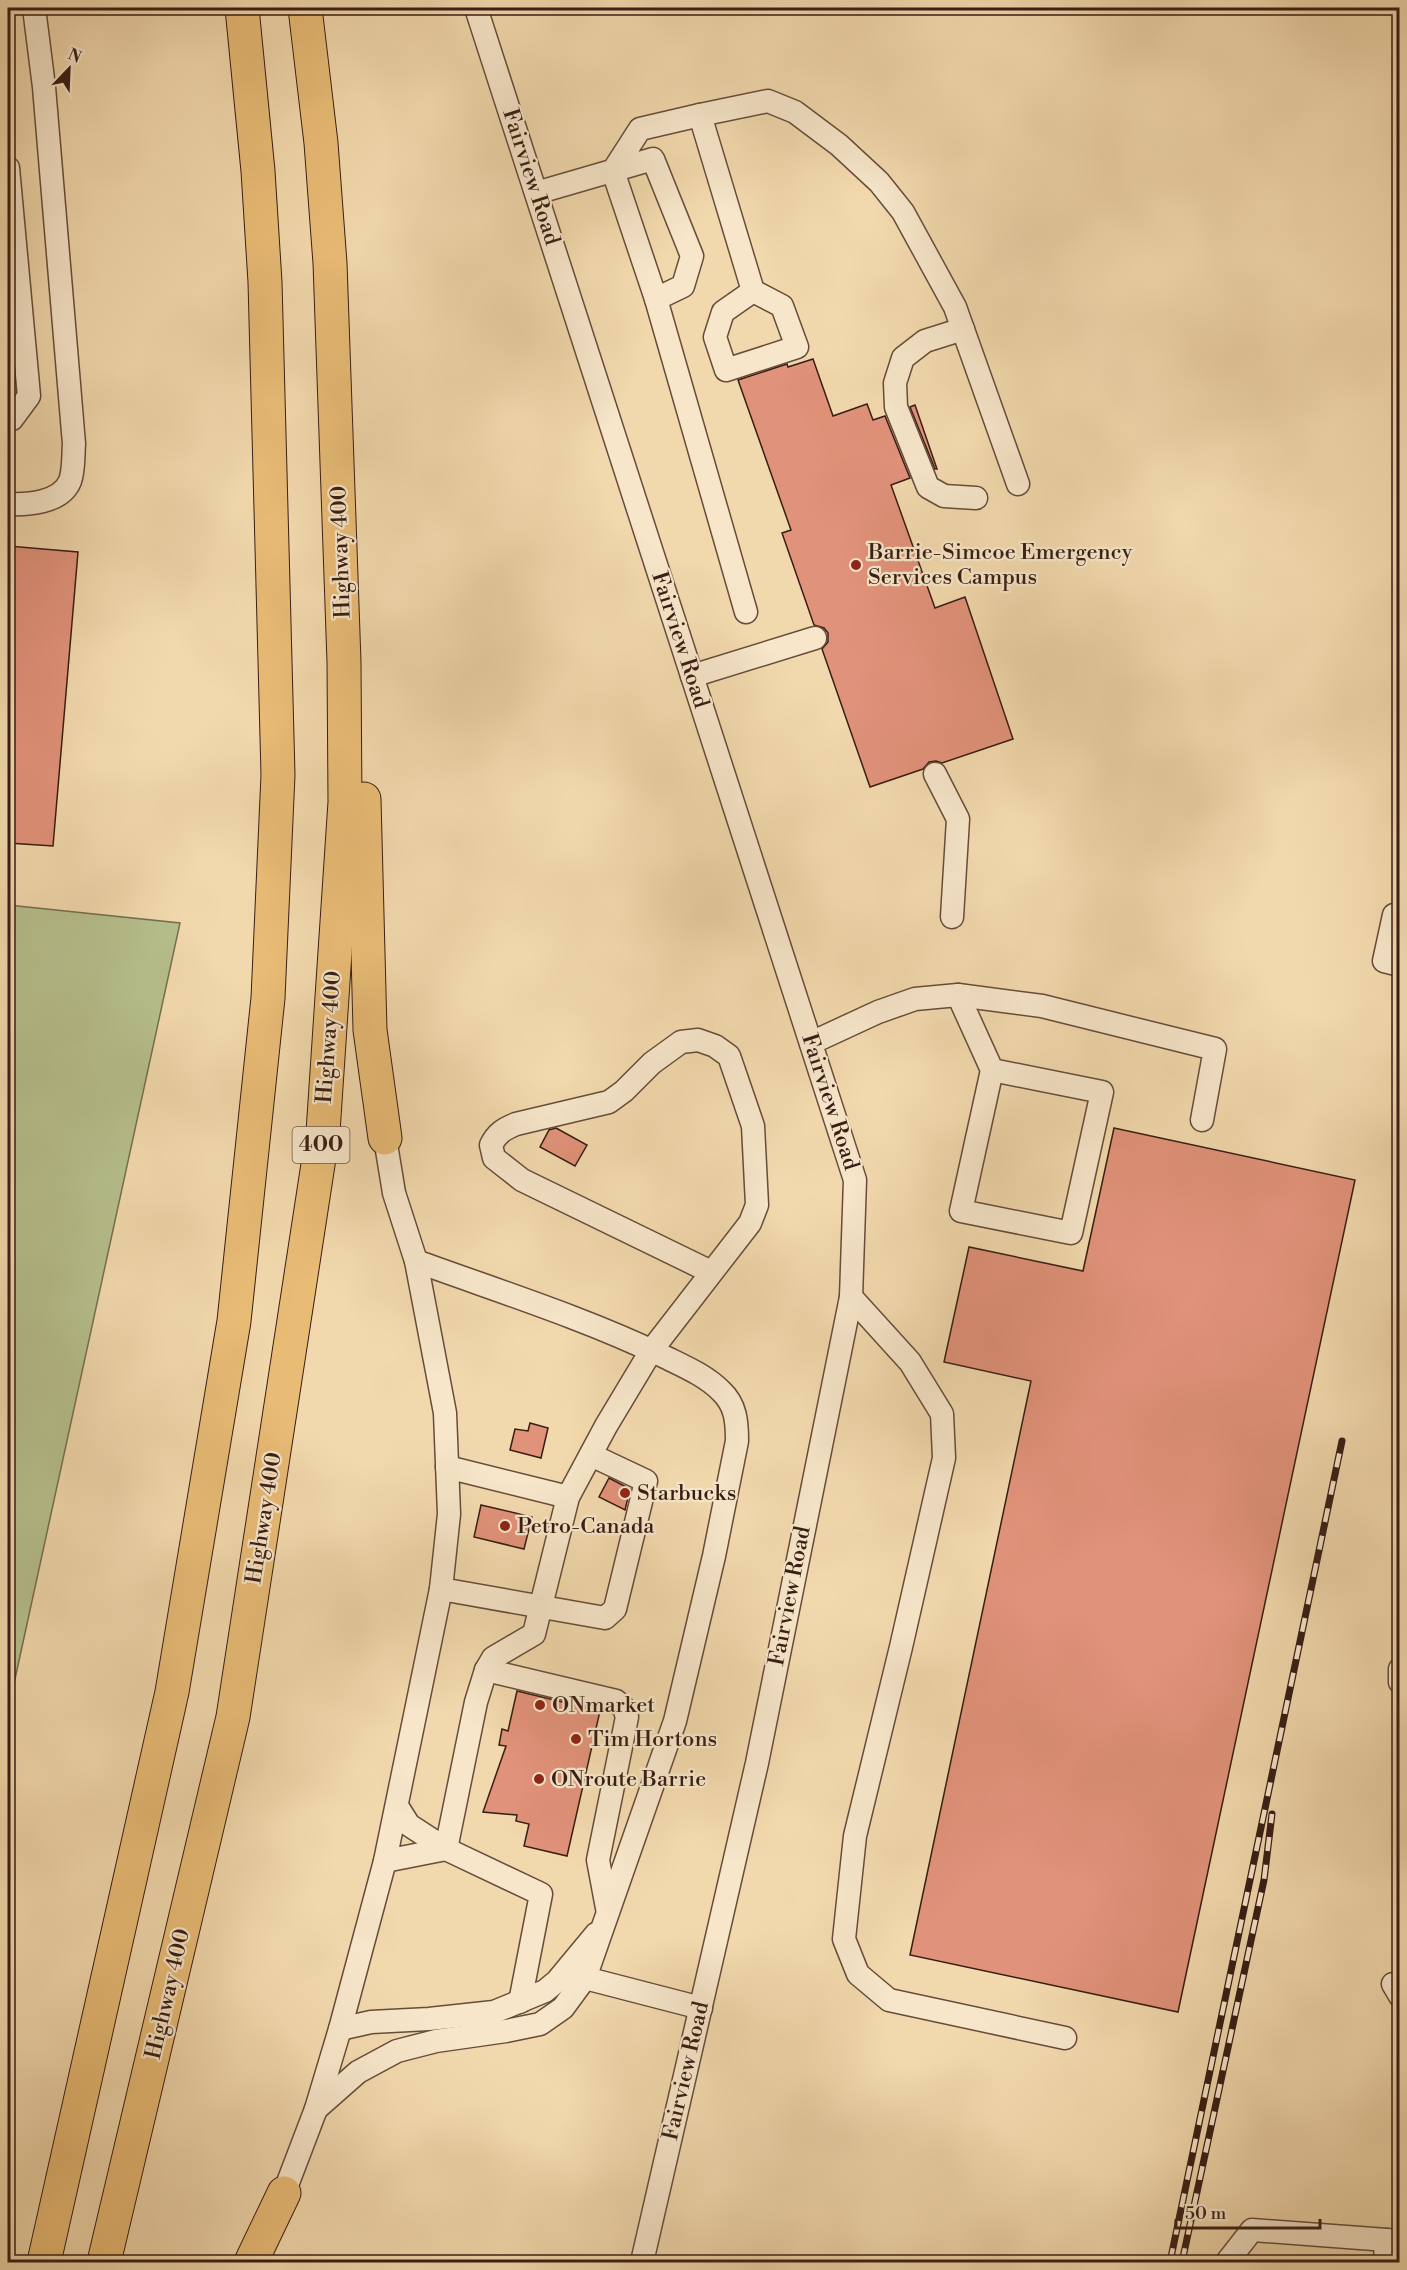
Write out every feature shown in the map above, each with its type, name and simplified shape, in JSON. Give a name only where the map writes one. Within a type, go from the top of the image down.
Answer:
[{"type":"highway","points":[[44,2262],[172,1692],[234,1321],[268,998],[278,751],[265,282],[257,159],[242,8]]},
{"type":"highway","name":"Highway 400","points":[[104,2262],[234,1717],[323,1132],[345,802],[344,662],[330,263],[321,143],[305,8]]},
{"type":"highway","points":[[344,662],[363,767],[370,1030],[385,1138]]},
{"type":"highway","points":[[251,2262],[284,2193]]},
{"type":"street","points":[[8,504],[28,505],[61,493],[69,483],[72,472],[73,432],[44,87],[34,8]]},
{"type":"street","name":"Fairview Road","points":[[476,8],[855,1180],[851,1297],[757,1763],[642,2262]]},
{"type":"street","points":[[613,171],[639,129],[768,101],[795,112],[839,145],[879,182],[903,212],[955,307],[1018,484]]},
{"type":"street","points":[[700,115],[753,291]]},
{"type":"street","points":[[536,193],[653,159],[692,256],[683,286],[656,299]]},
{"type":"street","points":[[8,168],[29,396],[12,419],[8,419]]},
{"type":"street","points":[[613,171],[656,299],[746,612]]},
{"type":"street","points":[[963,329],[925,341],[903,358],[895,383],[896,407],[928,487],[944,496],[975,498]]},
{"type":"street","points":[[692,676],[815,638]]},
{"type":"street","points":[[935,774],[958,819],[952,917]]},
{"type":"street","points":[[1400,916],[1394,915],[1384,961],[1400,964]]},
{"type":"street","points":[[811,1043],[878,1012],[915,999],[958,995],[1042,1006],[1215,1049],[1202,1120]]},
{"type":"street","points":[[958,995],[992,1070],[960,1211],[1071,1233],[1102,1092],[992,1070]]},
{"type":"street","points":[[446,1850],[476,1702],[486,1670],[493,1658],[534,1634],[568,1497],[651,1351],[746,1229],[757,1204],[753,1126],[729,1056],[714,1046],[698,1040],[681,1042],[659,1056],[624,1091],[609,1102],[516,1124],[495,1136],[491,1145],[494,1158],[522,1180],[711,1272]]},
{"type":"street","points":[[284,2193],[316,2109],[385,1861],[441,1589],[449,1514],[445,1413],[416,1261],[394,1193],[385,1138]]},
{"type":"street","points":[[316,2109],[358,2073],[397,2051],[436,2041],[540,2024],[563,2008],[585,1978],[675,1721],[714,1556],[737,1441],[734,1408],[723,1392],[705,1377],[603,1330],[416,1261]]},
{"type":"street","points":[[851,1297],[910,1362],[942,1414],[944,1458],[855,1836],[844,1939],[858,1974],[889,2000],[1065,2038]]},
{"type":"street","points":[[441,1589],[606,1618],[615,1609],[646,1481],[591,1455]]},
{"type":"street","points":[[447,1467],[568,1497]]},
{"type":"street","points":[[1400,1669],[1400,1682]]},
{"type":"street","points":[[340,2029],[371,2022],[494,2012],[520,2002],[545,1991],[556,1982],[605,1917],[598,1860],[627,1717],[624,1708],[616,1701],[486,1670]]},
{"type":"street","points":[[397,1806],[409,1825],[446,1850],[541,1894],[520,2002]]},
{"type":"street","points":[[385,1861],[446,1850]]},
{"type":"street","points":[[585,1978],[701,2007]]},
{"type":"street","points":[[1227,2262],[1252,2230],[1393,2240],[1385,2262]]},
{"type":"green space","points":[[8,905],[180,923],[8,1711]]},
{"type":"building","name":"Barrie-Simcoe Emergency Services Campus","points":[[813,359],[833,416],[867,404],[873,420],[885,416],[910,478],[891,485],[935,608],[965,597],[1013,739],[942,763],[929,762],[923,769],[870,787],[822,649],[828,642],[828,633],[824,628],[814,625],[782,533],[791,530],[738,380],[787,364],[788,367]]},
{"type":"building","points":[[915,405],[937,469],[935,469],[910,407]]},
{"type":"building","points":[[8,546],[78,552],[53,846],[8,843]]},
{"type":"building","points":[[556,1128],[587,1145],[575,1166],[540,1147],[549,1130]]},
{"type":"building","points":[[1114,1128],[1355,1180],[1178,2012],[910,1955],[1031,1381],[944,1362],[969,1247],[1083,1271]]},
{"type":"building","points":[[530,1423],[548,1428],[541,1458],[510,1450],[515,1429],[528,1431]]},
{"type":"building","points":[[609,1478],[630,1489],[625,1510],[599,1497]]},
{"type":"building","points":[[481,1505],[532,1517],[524,1549],[474,1537]]},
{"type":"building","name":"ONroute Barrie","points":[[517,1691],[600,1711],[567,1856],[524,1846],[529,1824],[516,1821],[517,1815],[483,1812],[506,1746],[499,1745],[502,1729],[508,1731]]},
{"type":"railway","points":[[1170,2262],[1342,1441]]},
{"type":"railway","points":[[1182,2262],[1264,1880],[1272,1814]]},
{"type":"place","name":"Barrie-Simcoe Emergency Services Campus","points":[[856,565]]},
{"type":"place","name":"Starbucks","points":[[625,1493]]},
{"type":"place","name":"Petro-Canada","points":[[505,1526]]},
{"type":"place","name":"ONmarket","points":[[540,1705]]},
{"type":"place","name":"Tim Hortons","points":[[576,1739]]},
{"type":"place","name":"ONroute Barrie","points":[[539,1779]]}]
